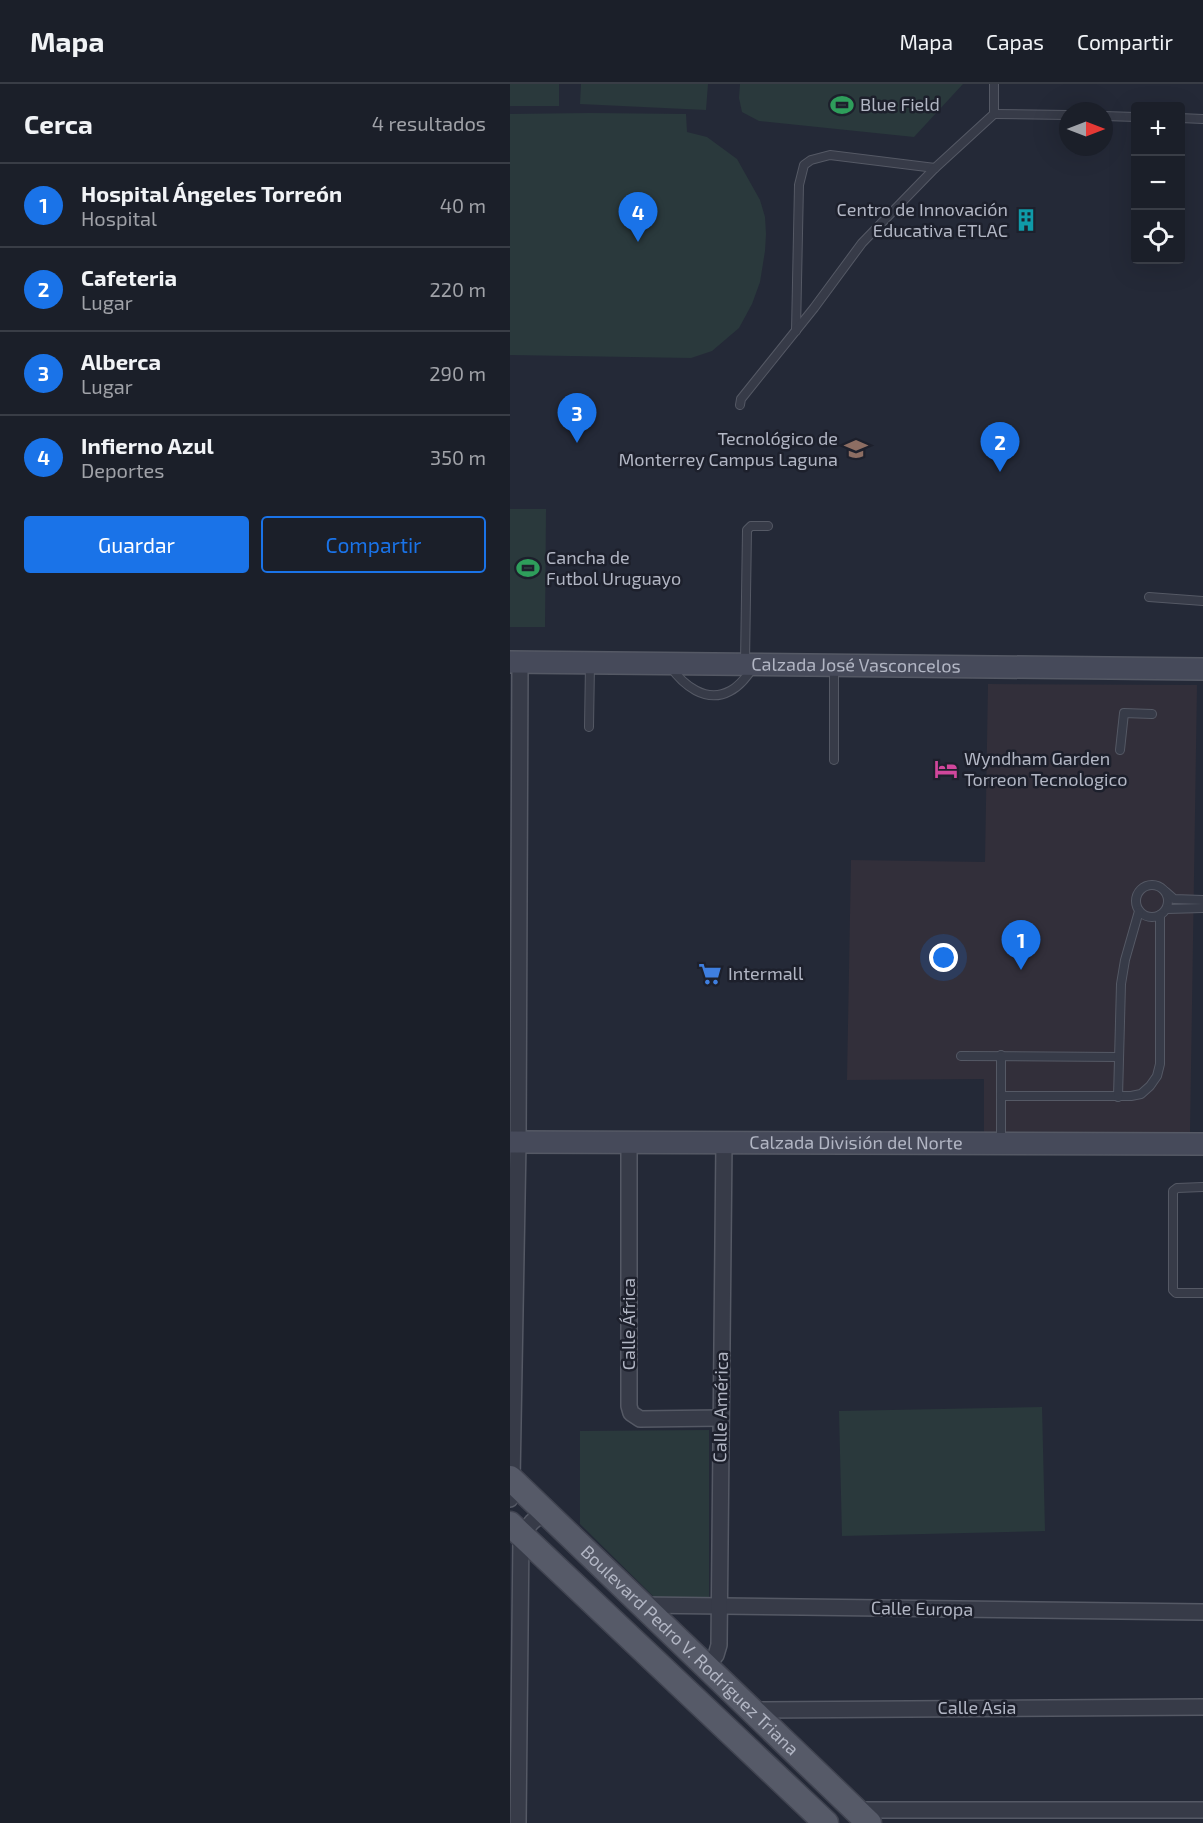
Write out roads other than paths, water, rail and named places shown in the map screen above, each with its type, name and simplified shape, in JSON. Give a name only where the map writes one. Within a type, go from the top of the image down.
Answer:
[{"type":"main road","name":"Calzada José Vasconcelos","points":[[515,662],[1203,669]]},
{"type":"main road","name":"Calzada División del Norte","points":[[514,1142],[1203,1144]]},
{"type":"main road","name":"Boulevard Pedro V. Rodríguez Triana","points":[[511,1486],[544,1512],[862,1816]]},
{"type":"main road","name":"Boulevard Pedro V. Rodríguez Triana","points":[[516,1529],[826,1823]]},
{"type":"main road","points":[[790,1788],[829,1811],[862,1816]]},
{"type":"street","points":[[511,1486],[515,662]]},
{"type":"street","name":"Calle África","points":[[629,1142],[629,1406],[631,1413],[640,1419],[721,1418]]},
{"type":"street","name":"Calle América","points":[[706,1667],[716,1655],[719,1645],[724,1142]]},
{"type":"street","points":[[518,1823],[514,1749],[516,1529],[532,1522],[544,1512]]},
{"type":"street","name":"Calle Europa","points":[[641,1605],[1203,1612]]},
{"type":"street","name":"Calle Asia","points":[[750,1710],[1203,1707]]},
{"type":"street","points":[[862,1816],[1203,1810]]},
{"type":"lane","points":[[994,84],[994,114]]},
{"type":"lane","points":[[740,405],[741,399],[862,243],[935,168],[994,114],[1059,115]]},
{"type":"lane","points":[[1113,116],[1131,117]]},
{"type":"lane","points":[[1185,118],[1203,119]]},
{"type":"lane","points":[[796,331],[799,185],[804,165],[811,160],[830,155],[935,168]]},
{"type":"lane","points":[[668,663],[675,674],[702,694],[723,694],[746,677],[751,664],[747,530],[751,526],[768,526]]},
{"type":"lane","points":[[1149,597],[1203,602]]},
{"type":"lane","points":[[589,727],[590,662]]},
{"type":"lane","points":[[834,665],[834,760]]},
{"type":"lane","points":[[1120,750],[1124,713],[1152,714]]},
{"type":"lane","points":[[1203,900],[1174,899],[1158,886],[1150,885],[1142,889],[1137,903],[1140,911],[1152,917],[1160,915],[1167,909],[1203,908]]},
{"type":"lane","points":[[1164,891],[1168,897],[1167,909]]},
{"type":"lane","points":[[1118,1097],[1121,984],[1125,960],[1140,911]]},
{"type":"lane","points":[[1001,1096],[1118,1097],[1141,1094],[1149,1086],[1157,1076],[1160,1064],[1160,915]]},
{"type":"lane","points":[[1001,1055],[1001,1143]]},
{"type":"lane","points":[[961,1056],[1118,1057]]},
{"type":"lane","points":[[1203,1187],[1177,1188],[1173,1191],[1173,1290],[1176,1293],[1203,1293]]},
{"type":"place","name":"Blue Field","points":[[842,105]]},
{"type":"place","name":"Centro de Innovación Educativa ETLAC","points":[[1026,220]]},
{"type":"place","name":"Infierno Azul","points":[[638,242]]},
{"type":"place","name":"Alberca","points":[[577,443]]},
{"type":"place","name":"Tecnológico de Monterrey Campus Laguna","points":[[856,449]]},
{"type":"place","name":"Cafeteria","points":[[1000,472]]},
{"type":"place","name":"Cancha de Futbol Uruguayo","points":[[528,568]]},
{"type":"place","name":"Wyndham Garden Torreon Tecnologico","points":[[946,769]]},
{"type":"place","name":"Hospital Ángeles Torreón","points":[[1021,970]]},
{"type":"place","name":"Intermall","points":[[710,974]]}]
